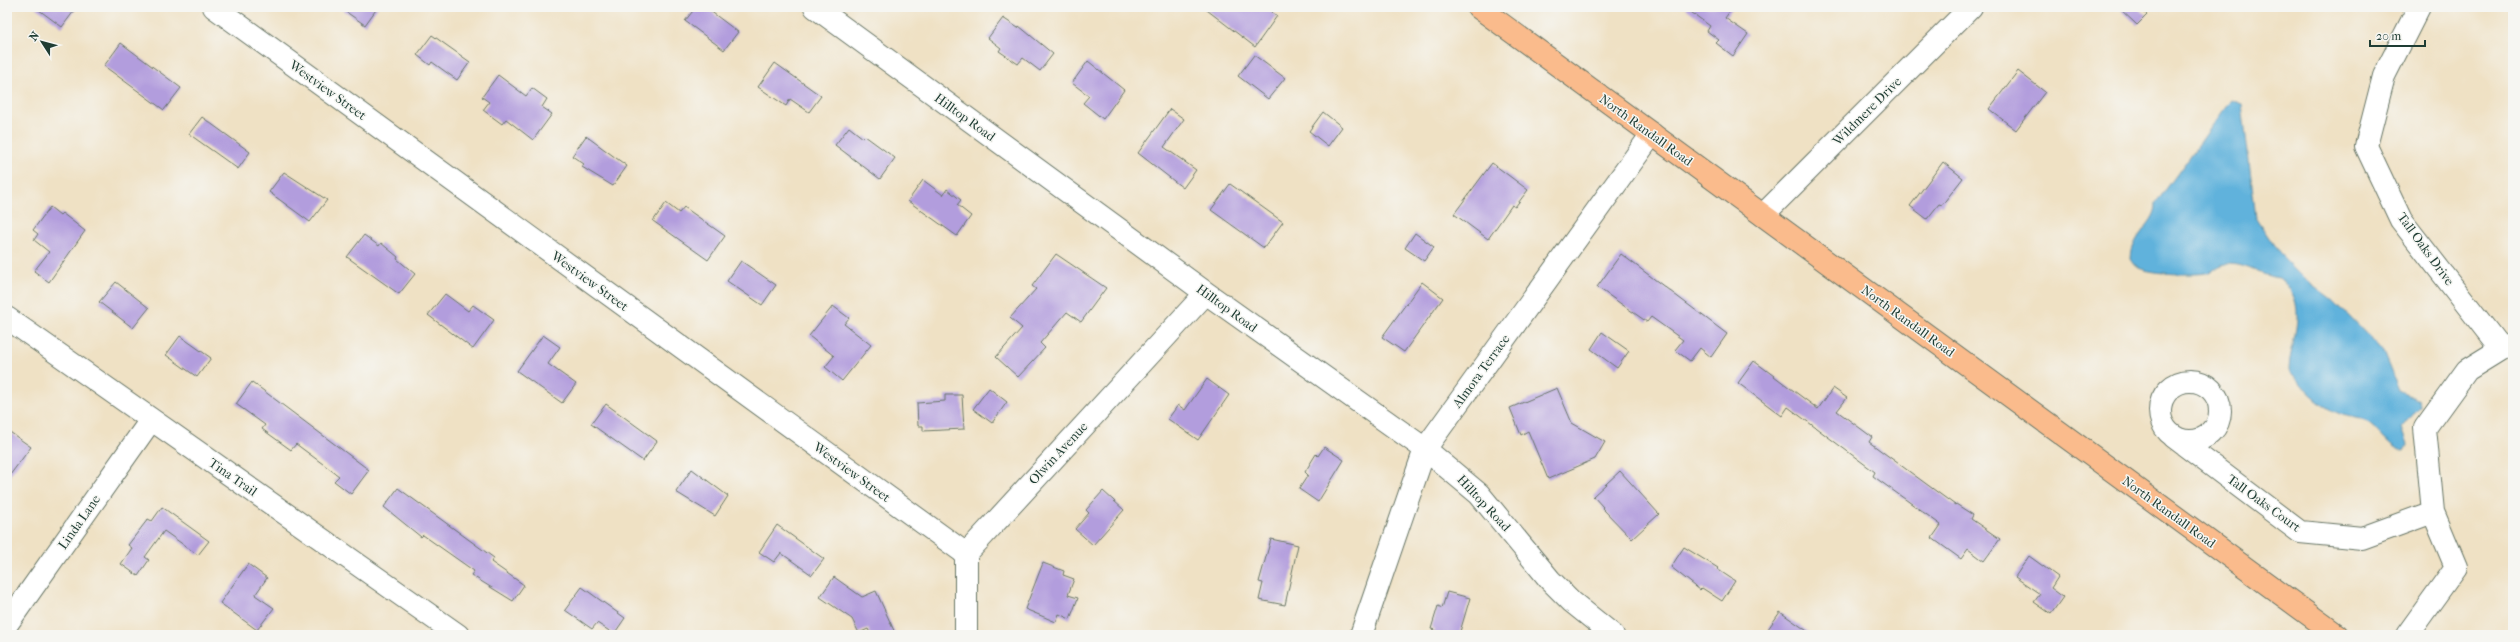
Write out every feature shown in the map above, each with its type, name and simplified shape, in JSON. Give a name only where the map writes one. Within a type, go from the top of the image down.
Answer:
[{"type":"main road","name":"North Randall Road","points":[[1478,7],[2337,635]]},
{"type":"street","name":"Westview Street","points":[[214,7],[966,554]]},
{"type":"street","name":"Hilltop Road","points":[[815,7],[1206,293],[1425,449],[1479,494],[1550,580],[1572,602],[1613,635]]},
{"type":"street","name":"Wildmere Drive","points":[[1763,215],[1971,7]]},
{"type":"street","name":"Tall Oaks Drive","points":[[2407,635],[2456,567],[2433,512],[2425,428],[2467,370],[2507,346],[2401,220],[2366,146],[2384,76],[2419,7]]},
{"type":"street","name":"Almora Terrace","points":[[1361,635],[1425,449],[1652,134]]},
{"type":"street","name":"Olwin Avenue","points":[[966,554],[1206,293]]},
{"type":"street","name":"Tina Trail","points":[[7,318],[458,635]]},
{"type":"street","name":"Linda Lane","points":[[7,624],[152,420]]},
{"type":"street","name":"Tall Oaks Court","points":[[2174,437],[2300,532],[2362,538],[2433,512]]},
{"type":"street","points":[[966,554],[966,635]]},
{"type":"water","points":[[2231,100],[2242,104],[2256,218],[2279,253],[2305,279],[2333,300],[2383,352],[2399,391],[2419,400],[2420,406],[2402,428],[2408,445],[2405,451],[2400,450],[2390,444],[2369,423],[2340,414],[2325,406],[2306,389],[2289,370],[2297,322],[2297,310],[2295,299],[2289,288],[2279,278],[2272,277],[2242,266],[2229,264],[2223,264],[2210,272],[2196,274],[2153,272],[2139,268],[2131,259],[2135,242],[2153,217],[2156,203]]},
{"type":"building","points":[[35,7],[77,7],[62,27]]},
{"type":"building","points":[[339,7],[378,7],[365,25]]},
{"type":"building","points":[[696,7],[705,7],[738,32],[724,50],[685,21]]},
{"type":"building","points":[[1203,7],[1265,7],[1277,16],[1255,47]]},
{"type":"building","points":[[1684,7],[1733,7],[1725,18],[1748,34],[1733,56],[1716,43],[1719,40],[1707,31],[1710,26]]},
{"type":"building","points":[[2118,7],[2139,7],[2147,15],[2137,25]]},
{"type":"building","points":[[1003,18],[1018,28],[1019,26],[1053,54],[1040,71],[1023,58],[1018,64],[999,51],[1001,48],[988,38]]},
{"type":"building","points":[[432,35],[470,62],[457,80],[432,62],[430,65],[417,55]]},
{"type":"building","points":[[121,43],[181,88],[164,110],[104,66]]},
{"type":"building","points":[[1254,55],[1285,78],[1268,99],[1238,76]]},
{"type":"building","points":[[1088,61],[1124,90],[1103,119],[1083,103],[1089,96],[1072,83]]},
{"type":"building","points":[[775,63],[821,96],[809,112],[790,99],[786,106],[758,87]]},
{"type":"building","points":[[2018,71],[2045,92],[2016,130],[1989,109]]},
{"type":"building","points":[[498,75],[526,96],[532,88],[547,99],[542,107],[552,114],[533,140],[506,119],[502,124],[483,110],[489,102],[482,97]]},
{"type":"building","points":[[1170,109],[1184,119],[1164,147],[1196,170],[1183,188],[1138,153]]},
{"type":"building","points":[[1323,112],[1342,127],[1328,146],[1309,131]]},
{"type":"building","points":[[202,117],[250,152],[238,169],[189,134]]},
{"type":"building","points":[[849,127],[863,138],[865,136],[895,158],[880,179],[835,145]]},
{"type":"building","points":[[586,136],[627,166],[613,186],[582,167],[584,164],[572,156]]},
{"type":"building","points":[[1943,162],[1963,178],[1942,205],[1939,204],[1927,219],[1910,206]]},
{"type":"building","points":[[1492,163],[1528,190],[1515,207],[1512,205],[1488,239],[1454,214]]},
{"type":"building","points":[[284,172],[327,200],[310,222],[269,192]]},
{"type":"building","points":[[923,180],[943,195],[947,189],[961,200],[957,205],[971,216],[957,236],[908,201]]},
{"type":"building","points":[[1230,184],[1283,222],[1264,248],[1211,210]]},
{"type":"building","points":[[666,203],[679,213],[684,207],[725,236],[708,260],[653,221]]},
{"type":"building","points":[[50,207],[60,215],[62,213],[85,231],[49,282],[34,271],[49,252],[34,240],[38,234],[33,230]]},
{"type":"building","points":[[1415,233],[1434,247],[1424,261],[1405,248]]},
{"type":"building","points":[[364,235],[379,246],[381,243],[415,274],[399,294],[347,257]]},
{"type":"building","points":[[1056,254],[1106,288],[1081,322],[1067,312],[1040,343],[1045,348],[1018,377],[996,357],[1022,328],[1010,318],[1036,289],[1032,286]]},
{"type":"building","points":[[1621,254],[1727,334],[1711,357],[1700,348],[1690,361],[1675,350],[1683,340],[1651,317],[1647,322],[1597,287]]},
{"type":"building","points":[[741,261],[776,285],[762,305],[727,281]]},
{"type":"building","points":[[116,282],[149,308],[133,328],[99,302]]},
{"type":"building","points":[[1422,282],[1443,298],[1404,352],[1382,337]]},
{"type":"building","points":[[445,294],[468,311],[473,305],[494,320],[473,349],[428,315]]},
{"type":"building","points":[[833,306],[849,318],[844,324],[871,345],[842,381],[825,367],[834,356],[809,336]]},
{"type":"building","points":[[1602,332],[1629,351],[1617,368],[1591,349]]},
{"type":"building","points":[[543,335],[560,347],[548,364],[576,384],[562,403],[517,371]]},
{"type":"building","points":[[180,336],[211,358],[197,377],[166,355]]},
{"type":"building","points":[[1754,361],[1818,409],[1833,388],[1847,398],[1837,411],[1872,437],[1869,442],[1955,505],[1956,504],[1973,515],[1971,519],[2000,539],[1984,561],[1968,549],[1961,559],[1932,538],[1941,525],[1873,476],[1875,472],[1788,407],[1782,416],[1738,383]]},
{"type":"building","points":[[1207,379],[1229,395],[1198,440],[1168,419],[1178,405],[1185,410]]},
{"type":"building","points":[[252,382],[369,470],[351,494],[334,481],[339,476],[296,444],[291,450],[262,429],[265,425],[236,404]]},
{"type":"building","points":[[989,388],[1007,402],[992,423],[973,409]]},
{"type":"building","points":[[1557,388],[1572,423],[1605,442],[1595,459],[1548,479],[1528,431],[1521,435],[1510,408]]},
{"type":"building","points":[[945,395],[962,395],[964,429],[923,431],[923,426],[918,426],[917,403],[945,401]]},
{"type":"building","points":[[606,404],[657,441],[643,461],[591,424]]},
{"type":"building","points":[[7,430],[31,447],[7,479]]},
{"type":"building","points":[[1324,447],[1344,460],[1318,502],[1299,489],[1308,475],[1305,472],[1316,454],[1318,456]]},
{"type":"building","points":[[692,469],[728,496],[715,516],[676,492]]},
{"type":"building","points":[[1620,471],[1659,514],[1632,539],[1602,508],[1603,507],[1593,496]]},
{"type":"building","points":[[398,488],[494,558],[491,562],[524,585],[513,601],[471,575],[474,571],[423,535],[421,537],[384,507]]},
{"type":"building","points":[[1103,491],[1124,510],[1093,545],[1075,529],[1089,513],[1086,510]]},
{"type":"building","points":[[162,507],[209,541],[198,555],[164,531],[145,557],[149,560],[138,576],[121,564],[132,548],[128,545],[148,519],[152,521]]},
{"type":"building","points":[[777,525],[824,559],[812,575],[781,553],[774,562],[759,552]]},
{"type":"building","points":[[1271,539],[1298,545],[1285,605],[1259,600],[1263,583],[1259,582]]},
{"type":"building","points":[[1684,547],[1718,568],[1717,569],[1735,581],[1722,601],[1702,588],[1700,590],[1671,567]]},
{"type":"building","points":[[2029,556],[2058,577],[2051,588],[2063,597],[2051,614],[2034,602],[2040,594],[2015,577]]},
{"type":"building","points":[[1043,563],[1064,571],[1063,575],[1074,579],[1068,595],[1078,598],[1070,619],[1059,614],[1056,622],[1025,609]]},
{"type":"building","points":[[248,564],[267,578],[255,595],[274,608],[257,630],[220,603]]},
{"type":"building","points":[[834,577],[862,597],[876,591],[896,635],[871,635],[868,629],[859,633],[852,619],[820,597]]},
{"type":"building","points":[[582,587],[625,618],[614,634],[597,623],[592,629],[565,610]]},
{"type":"building","points":[[1447,592],[1470,598],[1459,635],[1433,635],[1435,630],[1431,629],[1438,606],[1442,608]]},
{"type":"building","points":[[1780,612],[1813,635],[1777,635],[1768,629]]}]
